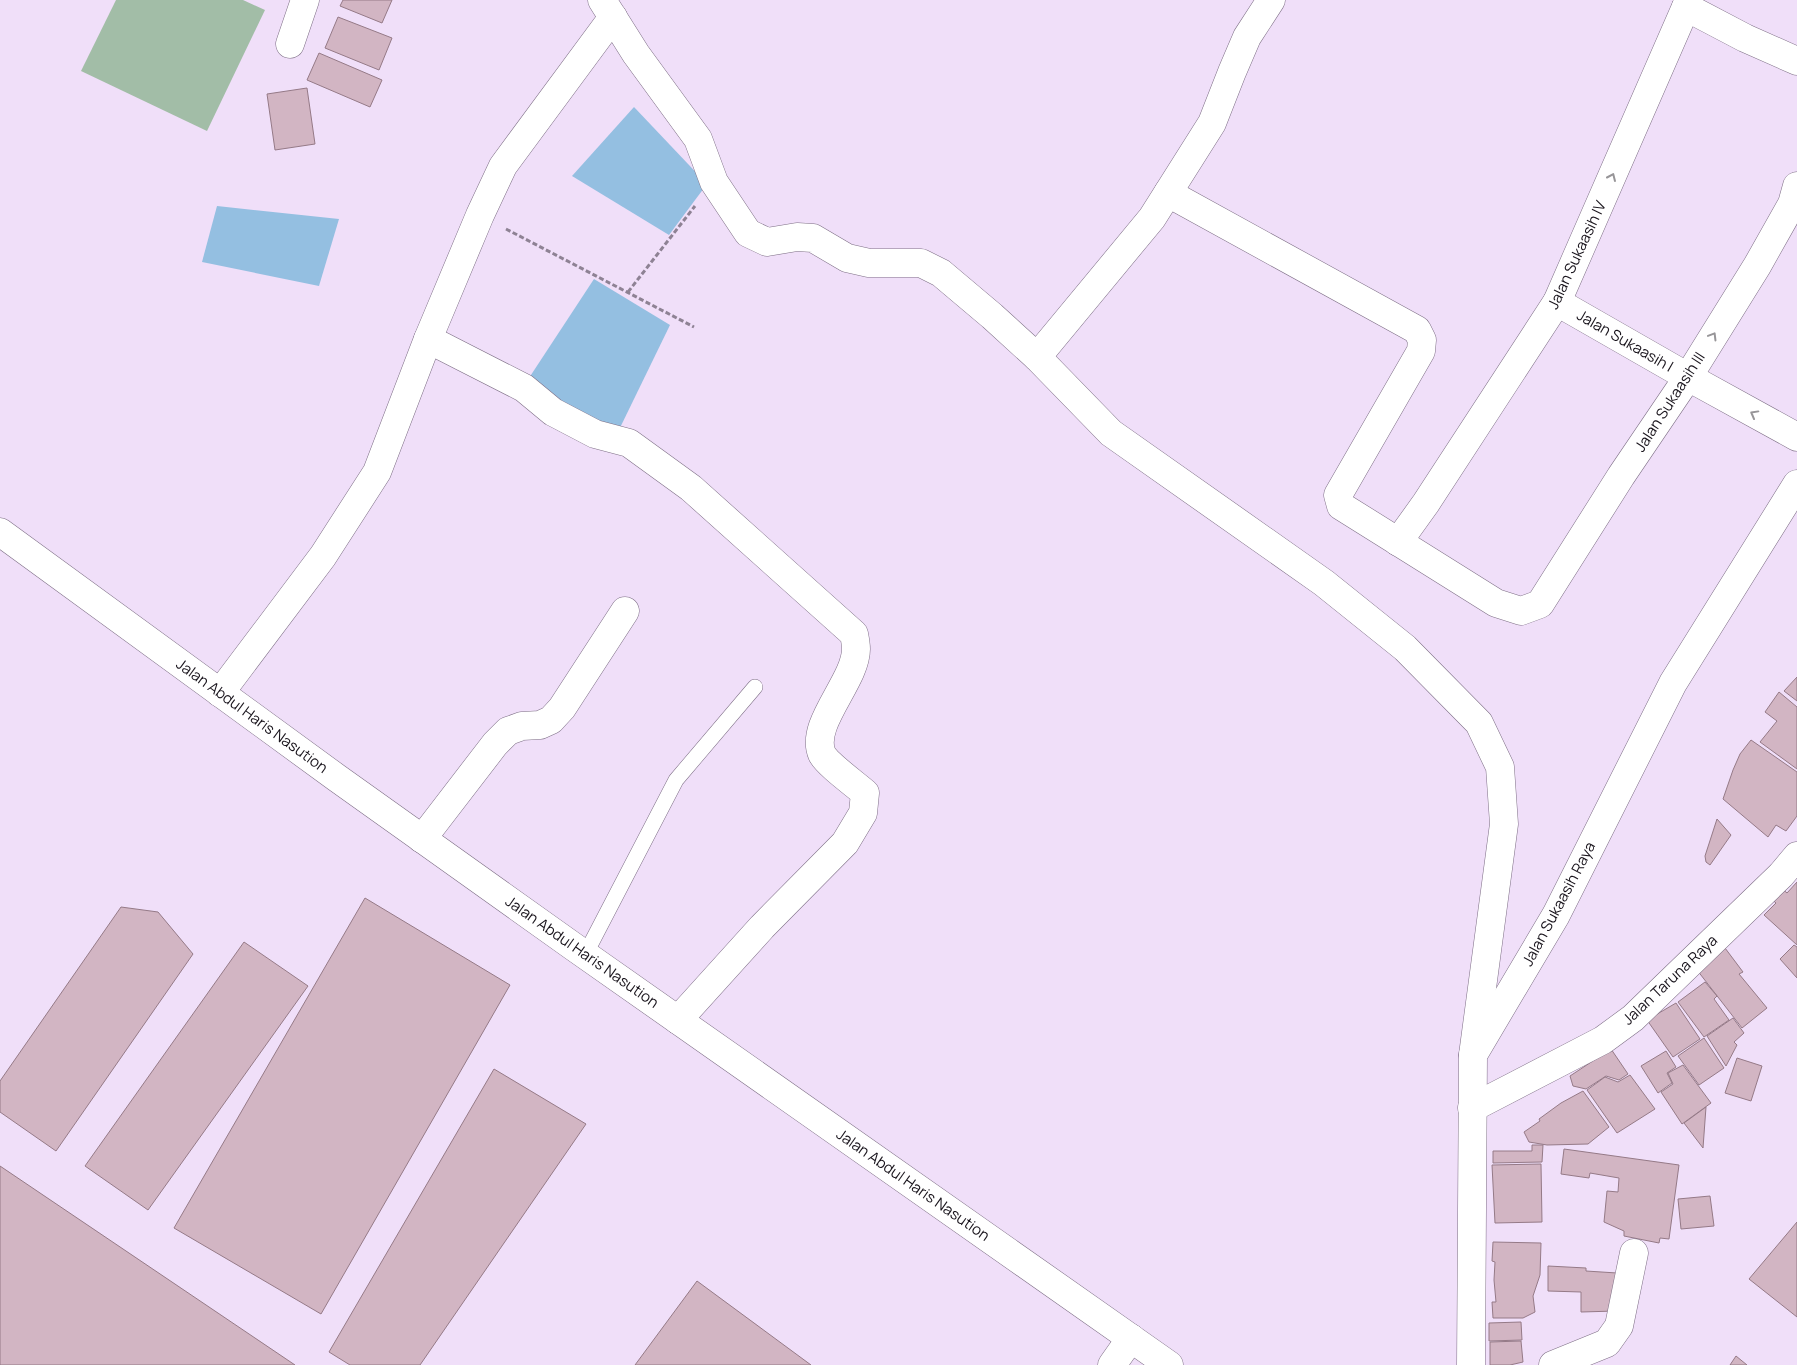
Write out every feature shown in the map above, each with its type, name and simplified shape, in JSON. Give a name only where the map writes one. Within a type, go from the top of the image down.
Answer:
[{"type":"main road","points":[[290,44],[305,0]]},
{"type":"main road","points":[[1037,357],[1152,218],[1212,123],[1247,37],[1271,0]]},
{"type":"main road","points":[[1688,3],[1745,38],[1797,61]]},
{"type":"main road","name":"Jalan Sukaasih IV","points":[[1398,542],[1557,302],[1688,3]]},
{"type":"main road","points":[[220,693],[323,556],[377,472],[428,339],[480,215],[503,166],[607,9],[636,54],[698,139],[714,182],[748,233],[767,242],[797,237],[813,238],[847,258],[869,263],[921,263],[941,273],[1037,357],[1111,433],[1324,583],[1405,648],[1479,722],[1500,767],[1504,824],[1473,1056]]},
{"type":"main road","name":"Jalan Sukaasih III","points":[[1398,542],[1496,603],[1521,611],[1540,604],[1622,476],[1688,378],[1757,266],[1792,204],[1797,186]]},
{"type":"main road","points":[[1168,193],[1417,330],[1422,340],[1421,351],[1338,495],[1341,506],[1398,542]]},
{"type":"main road","name":"Jalan Sukaasih I","points":[[1557,302],[1688,378],[1797,437]]},
{"type":"main road","points":[[428,339],[524,388],[553,412],[595,434],[629,443],[691,488],[854,634],[856,650],[848,676],[832,705],[820,735],[822,754],[865,793],[864,813],[845,843],[762,927],[678,1020]]},
{"type":"main road","name":"Jalan Sukaasih Raya","points":[[1471,1365],[1473,1056],[1556,915],[1673,683],[1797,484]]},
{"type":"main road","name":"Jalan Abdul Haris Nasution","points":[[0,532],[422,839],[1169,1365]]},
{"type":"main road","points":[[422,839],[495,744],[508,731],[522,726],[540,725],[551,720],[562,708],[625,611]]},
{"type":"main road","name":"Jalan Taruna Raya","points":[[1472,1108],[1602,1040],[1633,1018],[1781,875],[1797,856]]},
{"type":"main road","points":[[1553,1365],[1607,1343],[1619,1326],[1634,1253]]},
{"type":"main road","points":[[1112,1365],[1131,1338]]},
{"type":"lane","points":[[585,955],[676,780],[755,687]]},
{"type":"path","points":[[628,292],[714,182]]},
{"type":"path","points":[[480,215],[694,327]]},
{"type":"green space","points":[[116,0],[243,0],[265,10],[207,131],[81,71]]},
{"type":"water","points":[[634,107],[707,184],[669,235],[572,176]]},
{"type":"water","points":[[217,206],[339,219],[319,286],[202,262]]},
{"type":"water","points":[[594,279],[670,325],[616,436],[527,381]]},
{"type":"building","points":[[343,0],[392,0],[382,23],[340,6]]},
{"type":"building","points":[[338,17],[392,38],[379,70],[325,48]]},
{"type":"building","points":[[319,53],[382,80],[370,107],[307,80]]},
{"type":"building","points":[[307,88],[315,144],[275,150],[267,94]]},
{"type":"building","points":[[1797,677],[1797,701],[1784,691]]},
{"type":"building","points":[[1779,692],[1797,707],[1797,769],[1760,742],[1777,721],[1765,712]]},
{"type":"building","points":[[1751,740],[1797,772],[1797,816],[1786,831],[1776,825],[1768,837],[1723,799],[1740,754]]},
{"type":"building","points":[[1717,819],[1731,835],[1710,865],[1706,862],[1705,856]]},
{"type":"building","points":[[1797,882],[1797,945],[1764,915],[1776,903],[1769,897],[1779,886],[1787,893]]},
{"type":"building","points":[[365,898],[510,985],[321,1314],[174,1228]]},
{"type":"building","points":[[121,907],[158,912],[193,954],[56,1151],[0,1112],[0,1081]]},
{"type":"building","points":[[244,942],[308,986],[148,1210],[85,1166]]},
{"type":"building","points":[[1794,945],[1797,947],[1797,978],[1780,959]]},
{"type":"building","points":[[1725,948],[1743,972],[1739,974],[1767,1008],[1742,1028],[1697,970]]},
{"type":"building","points":[[1705,982],[1717,996],[1714,999],[1729,1020],[1704,1037],[1678,1002]]},
{"type":"building","points":[[1676,1003],[1700,1039],[1673,1057],[1647,1020]]},
{"type":"building","points":[[1733,1018],[1744,1033],[1734,1042],[1737,1045],[1726,1066],[1707,1036]]},
{"type":"building","points":[[1704,1038],[1724,1068],[1699,1085],[1678,1056]]},
{"type":"building","points":[[1611,1049],[1628,1074],[1619,1080],[1606,1076],[1586,1089],[1573,1086],[1570,1076]]},
{"type":"building","points":[[1666,1051],[1676,1067],[1667,1073],[1672,1083],[1658,1093],[1641,1066]]},
{"type":"building","points":[[1737,1058],[1762,1066],[1751,1101],[1725,1093]]},
{"type":"building","points":[[1683,1065],[1711,1103],[1682,1124],[1661,1092],[1673,1084],[1668,1073]]},
{"type":"building","points":[[494,1069],[586,1124],[420,1365],[350,1365],[329,1352]]},
{"type":"building","points":[[1630,1075],[1655,1109],[1617,1133],[1587,1090],[1605,1077],[1618,1082]]},
{"type":"building","points":[[1583,1091],[1609,1127],[1588,1144],[1547,1145],[1529,1142],[1524,1132],[1561,1103]]},
{"type":"building","points":[[1706,1107],[1703,1148],[1684,1123]]},
{"type":"building","points":[[1532,1145],[1543,1145],[1542,1162],[1493,1163],[1493,1151],[1532,1151]]},
{"type":"building","points":[[1564,1149],[1679,1165],[1669,1239],[1660,1238],[1659,1243],[1624,1236],[1624,1231],[1604,1222],[1607,1191],[1618,1192],[1619,1178],[1590,1173],[1589,1178],[1561,1174]]},
{"type":"building","points":[[1541,1164],[1542,1222],[1495,1223],[1492,1165]]},
{"type":"building","points":[[0,1166],[295,1365],[0,1365]]},
{"type":"building","points":[[1710,1196],[1714,1226],[1681,1229],[1678,1199]]},
{"type":"building","points":[[1797,1222],[1797,1317],[1749,1279]]},
{"type":"building","points":[[1493,1242],[1541,1243],[1540,1275],[1533,1296],[1535,1312],[1523,1318],[1493,1318],[1492,1302],[1496,1302],[1495,1262],[1492,1261]]},
{"type":"building","points":[[1548,1266],[1586,1268],[1586,1271],[1617,1273],[1616,1311],[1581,1312],[1581,1292],[1548,1291]]},
{"type":"building","points":[[697,1281],[811,1365],[635,1365]]},
{"type":"building","points":[[1521,1322],[1522,1340],[1489,1341],[1489,1323]]},
{"type":"building","points":[[1521,1341],[1523,1362],[1510,1365],[1490,1365],[1490,1342]]},
{"type":"building","points":[[1736,1356],[1747,1365],[1730,1365]]}]
